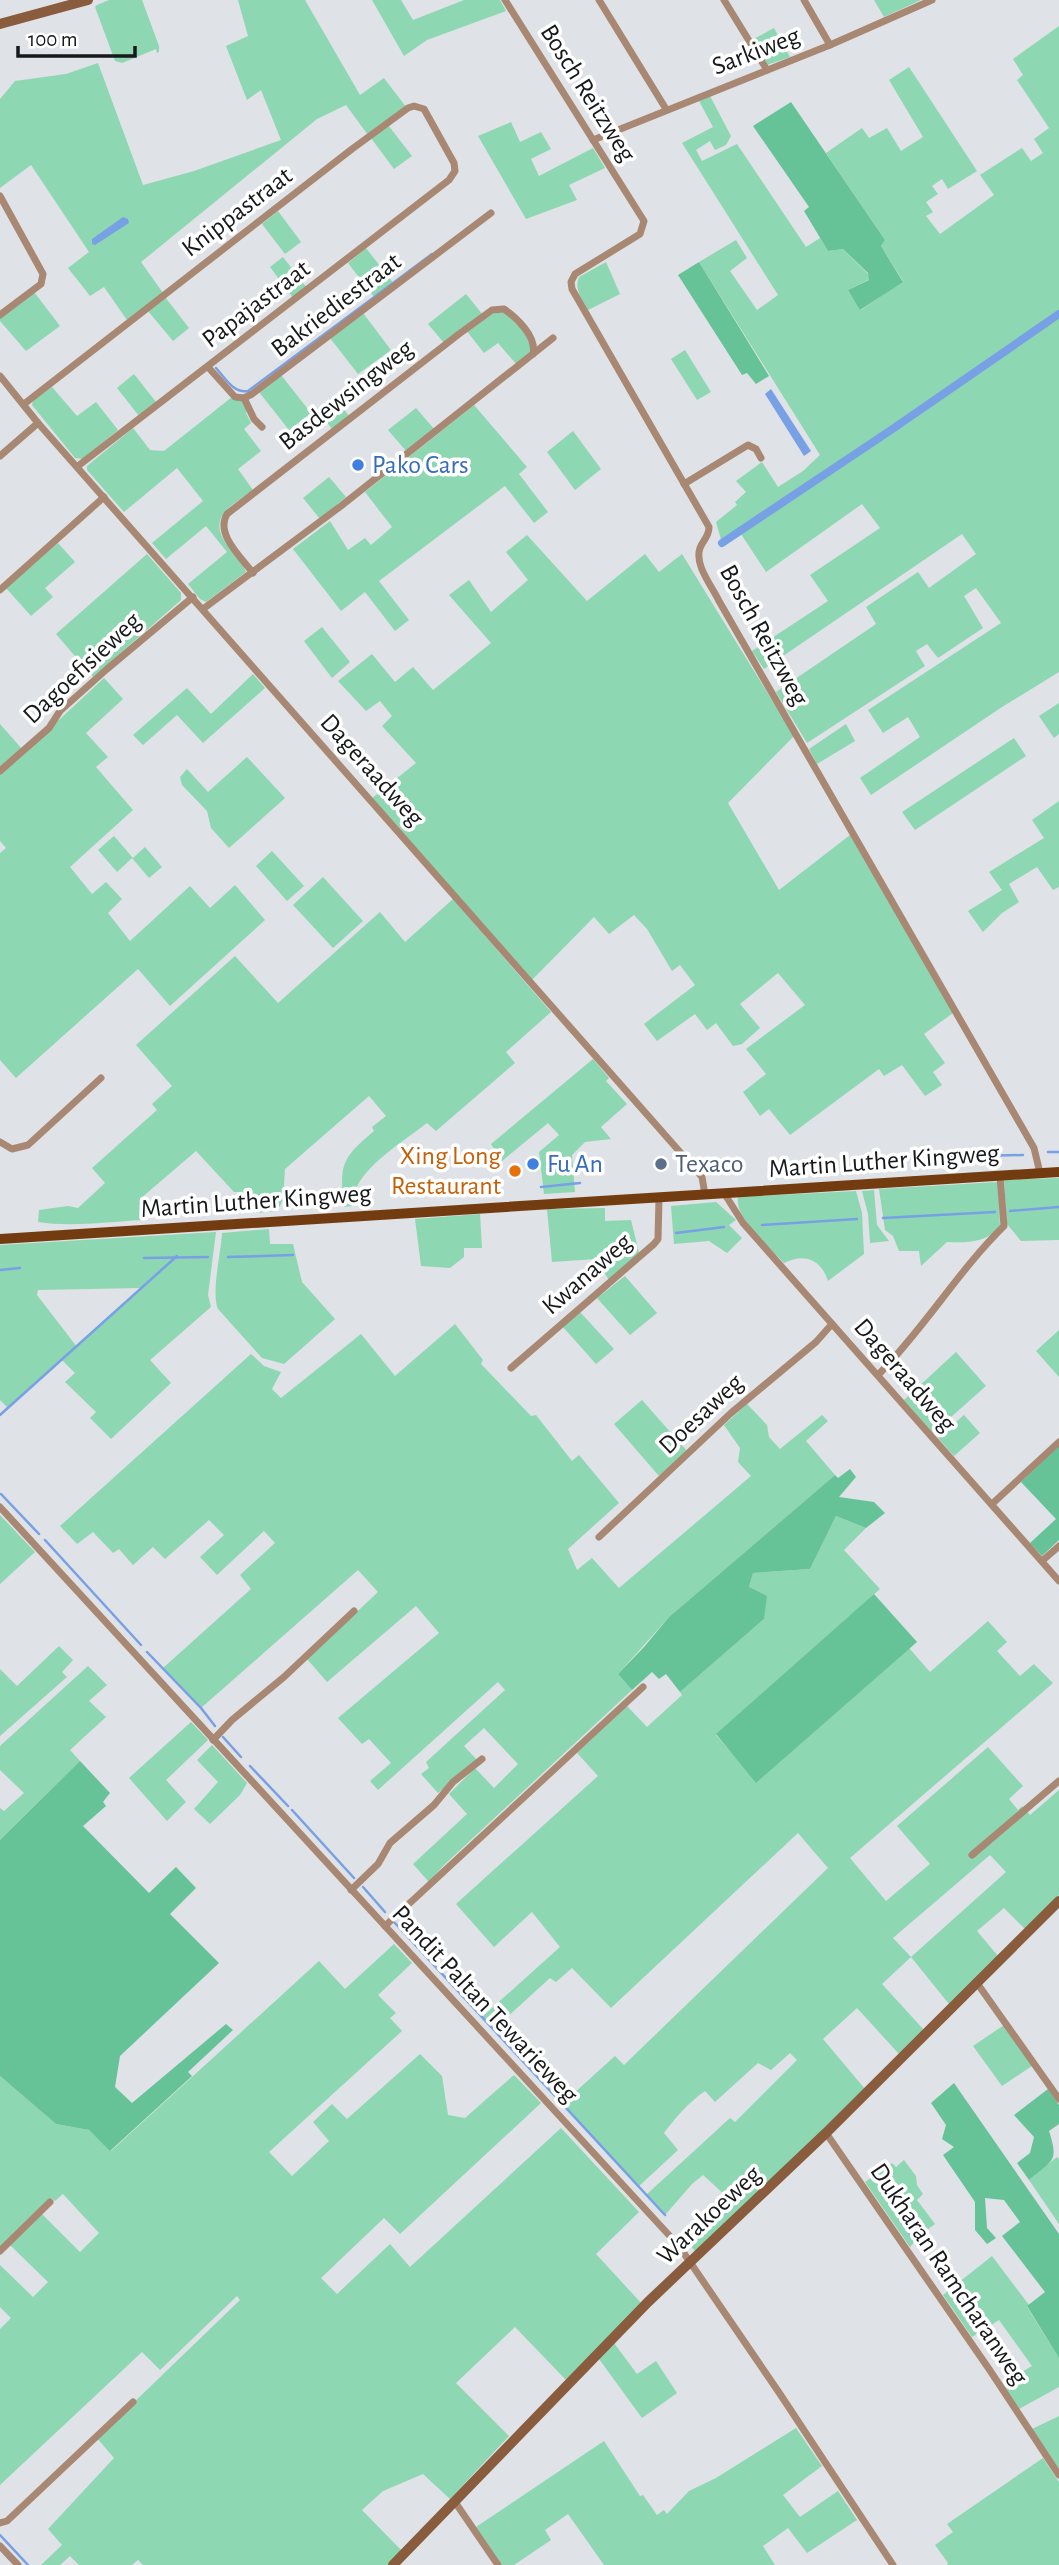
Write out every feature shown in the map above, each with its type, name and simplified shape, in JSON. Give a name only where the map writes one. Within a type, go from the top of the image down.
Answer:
[{"type":"main road","name":"Martin Luther Kingweg","points":[[0,1239],[1059,1172]]},
{"type":"street","points":[[0,24],[89,0]]},
{"type":"street","name":"Bosch Reitzweg","points":[[505,0],[644,221],[643,228],[629,241],[575,274],[571,282],[572,289],[709,527],[709,533],[700,548],[699,561],[704,571],[1034,1148],[1040,1173]]},
{"type":"street","points":[[599,0],[666,109]]},
{"type":"street","points":[[724,0],[767,69]]},
{"type":"street","points":[[804,0],[830,45]]},
{"type":"street","name":"Sarkiweg","points":[[593,140],[830,45],[932,0]]},
{"type":"street","name":"Knippastraat","points":[[24,404],[408,108],[414,106],[424,109],[454,163],[455,171]]},
{"type":"street","name":"Papajastraat","points":[[78,467],[419,204],[449,180],[455,171]]},
{"type":"street","points":[[0,197],[43,274],[41,284],[0,315]]},
{"type":"street","name":"Bakriediestraat","points":[[244,398],[491,213]]},
{"type":"street","name":"Basdewsingweg","points":[[253,573],[225,535],[222,527],[226,514],[492,310],[504,309],[516,320],[532,340],[535,347],[533,354]]},
{"type":"street","points":[[203,609],[253,573],[553,338]]},
{"type":"street","points":[[208,367],[235,397],[244,398],[254,419],[262,427]]},
{"type":"street","name":"Dageraadweg","points":[[0,376],[38,423],[702,1177],[705,1195]]},
{"type":"street","points":[[0,456],[38,423]]},
{"type":"street","points":[[684,484],[748,446],[755,449],[761,458]]},
{"type":"street","points":[[0,590],[104,497]]},
{"type":"street","name":"Dagoefisieweg","points":[[0,771],[49,727],[60,711],[193,597]]},
{"type":"street","points":[[0,1142],[12,1149],[28,1145],[101,1078]]},
{"type":"street","points":[[878,1375],[926,1320],[986,1242],[1004,1226],[1000,1177]]},
{"type":"street","name":"Dageraadweg","points":[[724,1194],[744,1223],[1059,1581]]},
{"type":"street","name":"Kwanaweg","points":[[511,1368],[654,1244],[658,1239],[659,1198]]},
{"type":"street","name":"Doesaweg","points":[[599,1536],[740,1405],[816,1342],[832,1324]]},
{"type":"street","points":[[992,1504],[1059,1442]]},
{"type":"street","name":"Pandit Paltan Tewarieweg","points":[[0,1507],[690,2261],[893,2565]]},
{"type":"street","points":[[1042,1562],[1059,1546]]},
{"type":"street","points":[[213,1740],[354,1611]]},
{"type":"street","points":[[385,1926],[643,1687]]},
{"type":"street","points":[[351,1890],[378,1864],[390,1843],[434,1805],[453,1782],[482,1759]]},
{"type":"street","points":[[972,1855],[1059,1781]]},
{"type":"street","name":"Warakoeweg","points":[[393,2565],[690,2261],[826,2133],[1059,1901]]},
{"type":"street","points":[[977,1983],[1059,2098]]},
{"type":"street","name":"Dukharan Ramcharanweg","points":[[826,2133],[982,2358],[1059,2475]]},
{"type":"street","points":[[0,2251],[50,2202]]},
{"type":"street","points":[[0,2523],[7,2521],[133,2402]]},
{"type":"street","points":[[455,2502],[498,2565]]},
{"type":"street","points":[[0,2546],[18,2565]]},
{"type":"green space","points":[[109,0],[142,0],[159,52],[157,53],[156,49],[122,63],[115,61],[95,7]]},
{"type":"green space","points":[[238,0],[305,0],[360,95],[384,78],[406,107],[368,135],[346,105],[317,119],[141,262],[163,293],[127,320],[104,287],[90,296],[68,268],[89,252],[31,165],[0,188],[0,99],[15,81],[66,74],[98,63],[143,185],[194,171],[281,140],[261,90],[247,100],[226,46],[248,36]]},
{"type":"green space","points":[[372,0],[401,0],[413,20],[464,0],[500,0],[506,11],[427,40],[404,56]]},
{"type":"green space","points":[[874,0],[921,0],[884,17]]},
{"type":"green space","points":[[1059,26],[1059,672],[871,795],[860,778],[920,737],[908,717],[883,733],[868,710],[1001,623],[976,588],[964,596],[983,628],[938,658],[927,644],[916,651],[925,666],[807,743],[776,692],[876,624],[866,607],[918,572],[929,588],[976,554],[962,534],[764,669],[752,651],[828,601],[810,575],[880,528],[862,504],[766,572],[739,531],[722,543],[716,522],[737,505],[735,502],[746,492],[736,481],[762,462],[778,487],[803,471],[820,455],[699,262],[736,240],[747,258],[730,271],[757,310],[778,295],[682,143],[713,127],[699,101],[710,96],[731,136],[726,145],[715,150],[710,141],[696,150],[702,161],[737,144],[806,247],[820,238],[828,251],[843,249],[868,274],[870,279],[848,290],[861,310],[903,281],[881,246],[885,240],[826,153],[862,128],[869,138],[887,128],[901,151],[923,137],[889,80],[909,67],[977,171],[948,189],[942,179],[932,186],[938,194],[926,202],[933,212],[926,216],[940,234],[994,195],[980,175],[1022,148],[1031,161],[1043,153],[1034,139],[1049,128],[1017,80],[1023,75],[1013,59]]},
{"type":"green space","points":[[774,28],[790,57],[767,65],[752,40]]},
{"type":"green space","points":[[791,102],[885,240],[881,246],[903,282],[860,310],[848,290],[869,280],[868,273],[843,249],[828,251],[804,211],[809,207],[753,126]]},
{"type":"green space","points":[[511,122],[520,142],[541,132],[551,149],[531,159],[539,176],[593,148],[605,168],[569,185],[577,200],[526,219],[478,136]]},
{"type":"green space","points":[[388,125],[412,156],[394,169],[371,138]]},
{"type":"green space","points":[[278,211],[301,242],[285,254],[262,224]]},
{"type":"green space","points":[[366,248],[394,284],[375,298],[348,263]]},
{"type":"green space","points":[[283,257],[307,288],[293,298],[270,267]]},
{"type":"green space","points":[[606,262],[620,294],[588,310],[578,290],[579,277]]},
{"type":"green space","points":[[699,262],[769,376],[756,384],[747,373],[742,375],[678,275]]},
{"type":"green space","points":[[34,292],[60,326],[26,351],[0,318]]},
{"type":"green space","points":[[466,294],[483,315],[444,343],[428,324]]},
{"type":"green space","points":[[165,297],[189,328],[173,341],[148,311]]},
{"type":"green space","points":[[499,311],[511,317],[520,327],[532,351],[517,365],[498,343],[484,353],[466,330]]},
{"type":"green space","points":[[363,313],[391,350],[358,374],[330,338]]},
{"type":"green space","points":[[685,350],[711,392],[697,400],[671,359]]},
{"type":"green space","points":[[134,374],[156,402],[139,416],[117,388]]},
{"type":"green space","points":[[281,375],[311,413],[289,430],[259,392]]},
{"type":"green space","points":[[52,387],[77,416],[96,402],[118,430],[83,459],[75,458],[32,405],[33,400]]},
{"type":"green space","points":[[334,396],[349,416],[332,429],[317,409]]},
{"type":"green space","points":[[232,397],[245,402],[251,423],[244,429],[261,451],[238,469],[253,490],[229,508],[220,521],[223,538],[246,572],[206,602],[200,599],[188,584],[227,552],[206,526],[166,559],[152,543],[203,501],[177,468],[124,512],[87,470],[87,466],[133,428],[150,450],[164,451]]},
{"type":"green space","points":[[474,405],[527,467],[519,474],[548,512],[534,523],[505,486],[379,581],[409,620],[395,631],[365,592],[341,611],[293,549],[330,521],[348,550],[365,538],[371,545],[392,527],[365,492]]},
{"type":"green space","points":[[416,408],[435,430],[407,452],[388,430]]},
{"type":"green space","points":[[573,431],[601,469],[575,490],[547,452]]},
{"type":"green space","points":[[329,477],[346,497],[320,519],[303,498]]},
{"type":"green space","points":[[527,535],[587,601],[645,554],[659,572],[682,554],[794,736],[728,803],[779,890],[850,835],[953,1013],[924,1034],[945,1063],[933,1072],[942,1085],[925,1096],[902,1065],[884,1076],[879,1069],[790,1135],[769,1109],[760,1116],[743,1092],[766,1074],[746,1049],[805,1005],[778,973],[740,1004],[760,1028],[742,1044],[733,1046],[716,1023],[707,1030],[695,1014],[657,1041],[644,1024],[695,985],[680,965],[672,971],[647,929],[634,915],[609,934],[594,917],[532,980],[371,799],[416,763],[382,726],[392,716],[380,701],[366,711],[338,681],[372,654],[395,682],[413,667],[433,690],[491,643],[449,595],[469,580],[491,612],[528,580],[506,552]]},
{"type":"green space","points":[[58,543],[75,562],[45,588],[53,597],[31,616],[6,588]]},
{"type":"green space","points":[[147,554],[181,593],[181,600],[93,677],[56,634]]},
{"type":"green space","points":[[322,627],[350,662],[332,678],[304,641]]},
{"type":"green space","points":[[253,674],[265,688],[203,743],[177,715],[143,745],[133,735],[187,688],[211,714]]},
{"type":"green space","points":[[104,678],[123,699],[86,733],[108,757],[96,767],[133,810],[70,867],[92,894],[106,882],[122,899],[108,913],[130,941],[190,886],[210,908],[235,885],[265,920],[170,1006],[138,969],[16,1078],[0,1060],[0,853],[6,848],[0,841],[0,775]]},
{"type":"green space","points":[[1059,703],[1059,734],[1054,738],[1039,716]]},
{"type":"green space","points":[[0,724],[22,749],[0,768]]},
{"type":"green space","points":[[846,724],[855,741],[817,764],[809,749]]},
{"type":"green space","points":[[1014,738],[1026,756],[915,830],[902,812]]},
{"type":"green space","points":[[247,757],[285,798],[229,848],[211,828],[207,811],[182,785],[180,777],[187,769],[208,792]]},
{"type":"green space","points":[[1059,801],[1059,887],[1053,890],[1037,867],[1009,884],[1019,902],[1002,913],[983,932],[968,911],[1002,890],[989,872],[1044,838],[1032,820]]},
{"type":"green space","points":[[114,836],[133,858],[145,847],[162,867],[149,878],[132,858],[117,872],[98,850]]},
{"type":"green space","points":[[272,851],[304,886],[287,901],[256,866]]},
{"type":"green space","points":[[323,877],[363,921],[333,948],[293,905]]},
{"type":"green space","points":[[453,899],[551,1012],[506,1052],[515,1063],[436,1131],[427,1123],[380,1159],[360,1182],[354,1193],[352,1206],[344,1207],[342,1181],[345,1163],[355,1148],[374,1131],[372,1127],[386,1116],[369,1096],[285,1169],[283,1200],[277,1211],[256,1213],[256,1202],[247,1201],[242,1192],[234,1192],[196,1151],[140,1199],[142,1220],[76,1224],[38,1222],[39,1210],[68,1206],[78,1208],[105,1183],[92,1168],[157,1110],[152,1104],[172,1086],[136,1045],[235,956],[278,1003],[380,912],[405,942]]},
{"type":"green space","points":[[593,1059],[609,1078],[606,1081],[627,1104],[601,1127],[611,1139],[585,1142],[572,1155],[575,1192],[544,1194],[539,1152],[559,1135],[548,1123],[502,1161],[491,1144]]},
{"type":"green space","points":[[1059,1178],[1059,1240],[1021,1241],[1007,1224],[1004,1180]]},
{"type":"green space","points":[[998,1182],[1000,1227],[982,1239],[947,1242],[921,1266],[919,1251],[899,1251],[893,1236],[885,1230],[879,1189]]},
{"type":"green space","points":[[874,1190],[877,1225],[889,1241],[870,1243],[868,1214],[862,1191]]},
{"type":"green space","points":[[856,1191],[862,1213],[864,1254],[828,1281],[821,1268],[811,1260],[798,1258],[784,1263],[754,1232],[738,1205],[738,1197]]},
{"type":"green space","points":[[716,1202],[736,1220],[729,1225],[742,1238],[727,1253],[709,1241],[674,1244],[671,1206]]},
{"type":"green space","points":[[605,1208],[605,1221],[631,1220],[639,1253],[609,1280],[596,1259],[552,1262],[547,1209]]},
{"type":"green space","points":[[480,1214],[482,1248],[464,1248],[464,1257],[450,1268],[421,1266],[415,1219]]},
{"type":"green space","points":[[269,1229],[270,1244],[293,1244],[302,1282],[335,1319],[284,1364],[262,1358],[218,1309],[216,1302],[222,1233]]},
{"type":"green space","points":[[216,1232],[208,1295],[211,1307],[150,1360],[171,1383],[111,1439],[90,1418],[96,1412],[65,1382],[75,1373],[62,1360],[8,1408],[0,1400],[0,1245]],"holes":[[[141,1288],[77,1347],[37,1295],[38,1290]]]},
{"type":"green space","points":[[625,1276],[657,1313],[630,1335],[597,1298]]},
{"type":"green space","points":[[580,1312],[614,1349],[596,1364],[563,1327]]},
{"type":"green space","points":[[455,1324],[483,1360],[481,1364],[531,1416],[536,1415],[572,1461],[579,1455],[619,1503],[568,1549],[577,1570],[592,1558],[619,1588],[751,1476],[738,1462],[740,1448],[724,1425],[747,1404],[767,1425],[769,1437],[780,1449],[822,1415],[828,1421],[806,1441],[835,1475],[669,1617],[618,1674],[632,1690],[429,1882],[413,1864],[467,1814],[449,1794],[475,1768],[494,1788],[518,1764],[484,1728],[464,1746],[477,1760],[438,1793],[421,1774],[429,1768],[426,1762],[505,1690],[498,1682],[378,1790],[370,1781],[391,1763],[369,1739],[362,1744],[338,1718],[439,1633],[416,1606],[327,1682],[307,1659],[378,1592],[358,1570],[201,1708],[163,1668],[251,1589],[240,1575],[275,1543],[264,1531],[217,1575],[200,1557],[224,1535],[209,1520],[165,1559],[153,1547],[133,1565],[119,1549],[113,1553],[93,1532],[77,1544],[60,1526],[251,1354],[264,1366],[281,1372],[272,1389],[281,1398],[361,1334],[395,1376]]},
{"type":"green space","points":[[1059,1330],[1059,1377],[1036,1351]]},
{"type":"green space","points":[[956,1352],[986,1386],[933,1433],[904,1400]]},
{"type":"green space","points":[[642,1400],[687,1451],[659,1476],[614,1424]]},
{"type":"green space","points":[[964,1415],[980,1433],[954,1456],[938,1438]]},
{"type":"green space","points":[[1059,1446],[1059,1540],[1042,1556],[1030,1543],[1056,1519],[1021,1482]]},
{"type":"green space","points":[[850,1469],[856,1477],[839,1497],[874,1502],[885,1513],[866,1528],[836,1516],[810,1569],[753,1573],[749,1587],[767,1596],[764,1619],[680,1692],[666,1674],[659,1679],[652,1672],[632,1690],[618,1674],[669,1617],[835,1475],[838,1478]]},
{"type":"green space","points":[[0,1515],[35,1552],[0,1584]]},
{"type":"green space","points":[[836,1516],[866,1528],[844,1550],[880,1589],[716,1735],[757,1782],[909,1648],[930,1672],[988,1621],[1007,1642],[997,1651],[1020,1676],[1034,1664],[1053,1683],[850,1858],[886,1901],[930,1864],[897,1826],[988,1747],[1023,1786],[1009,1799],[1018,1810],[1022,1806],[1030,1815],[1059,1790],[1059,1895],[1025,1929],[1004,1908],[977,1931],[998,1956],[949,2004],[911,1957],[882,1984],[924,2030],[899,2054],[857,2008],[823,2039],[865,2089],[701,2250],[695,2251],[682,2237],[726,2196],[703,2175],[665,2215],[646,2195],[730,2118],[735,2122],[797,2060],[790,2053],[771,2070],[758,2063],[715,2102],[705,2091],[683,2110],[664,2133],[678,2150],[638,2187],[562,2104],[615,2056],[624,2065],[828,1868],[798,1833],[611,2008],[572,1968],[556,1982],[550,1978],[494,2029],[482,2017],[560,1947],[532,1912],[494,1947],[456,1904],[598,1776],[577,1753],[627,1706],[647,1727],[682,1695],[680,1692],[764,1619],[749,1587],[753,1573],[810,1569]],"holes":[[[990,1855],[1006,1872],[911,1957],[893,1938]]]},
{"type":"green space","points":[[874,1594],[917,1642],[756,1783],[716,1734]]},
{"type":"green space","points":[[59,1646],[73,1660],[62,1672],[67,1677],[0,1736],[0,1669],[17,1686]]},
{"type":"green space","points":[[88,1666],[107,1685],[89,1701],[106,1717],[70,1750],[80,1761],[0,1840],[0,1808],[4,1811],[24,1793],[0,1770],[0,1746]]},
{"type":"green space","points":[[191,1722],[208,1740],[166,1780],[186,1802],[167,1821],[129,1778]]},
{"type":"green space","points":[[212,1745],[247,1783],[240,1795],[210,1824],[194,1809],[218,1782],[197,1760]]},
{"type":"green space","points":[[80,1761],[110,1793],[103,1802],[106,1806],[83,1826],[149,1893],[176,1867],[196,1888],[170,1914],[219,1963],[120,2056],[115,2087],[132,2103],[226,2024],[233,2030],[188,2072],[192,2076],[110,2151],[89,2130],[56,2124],[0,2076],[0,1840]]},
{"type":"green space","points":[[394,1944],[412,1963],[378,1995],[396,2013],[390,2018],[402,2031],[269,2152],[292,2176],[329,2141],[313,2122],[332,2104],[347,2119],[420,2054],[442,2076],[448,2115],[465,2118],[514,2075],[541,2103],[400,2234],[384,2218],[321,2278],[337,2294],[390,2244],[410,2267],[561,2128],[639,2212],[596,2254],[642,2304],[567,2381],[515,2327],[456,2383],[509,2436],[450,2499],[423,2474],[383,2491],[362,2510],[402,2551],[388,2565],[143,2565],[138,2560],[132,2565],[79,2565],[70,2556],[60,2565],[41,2565],[62,2545],[48,2529],[114,2458],[97,2438],[240,2300],[237,2296],[160,2370],[142,2352],[0,2485],[0,2329],[11,2318],[0,2307],[0,2265],[33,2297],[48,2282],[10,2245],[42,2214],[80,2252],[99,2233],[63,2194],[55,2201],[51,2198],[0,2247],[0,2076],[56,2124],[89,2130],[111,2151],[319,1961],[345,1989]]},
{"type":"green space","points":[[1004,2025],[1032,2066],[1002,2086],[973,2046]]},
{"type":"green space","points":[[954,2083],[1059,2234],[1059,2358],[1027,2306],[1045,2292],[1002,2236],[1020,2222],[1004,2200],[985,2198],[987,2228],[996,2238],[987,2244],[975,2230],[975,2202],[943,2155],[954,2147],[942,2139],[946,2125],[931,2103]]},
{"type":"green space","points":[[1048,2089],[1059,2105],[1059,2124],[1049,2131],[1053,2149],[1052,2160],[1029,2180],[1017,2163],[1030,2153],[1034,2137],[1014,2115]]},
{"type":"green space","points":[[1057,2157],[1059,2159],[1059,2224],[1029,2180]]},
{"type":"green space","points":[[904,2160],[916,2176],[917,2185],[923,2194],[917,2200],[935,2224],[923,2233],[923,2223],[899,2221],[911,2238],[917,2239],[910,2247],[865,2182],[892,2163],[896,2167]]},
{"type":"green space","points":[[992,2256],[1029,2305],[1027,2307],[1059,2358],[1059,2387],[1019,2409],[1002,2383],[1032,2366],[999,2320],[972,2337],[943,2295]]},
{"type":"green space","points":[[614,2343],[637,2374],[656,2361],[677,2393],[642,2418],[599,2359]]},
{"type":"green space","points":[[1059,2416],[1059,2469],[1032,2429]]},
{"type":"green space","points":[[796,2428],[822,2466],[783,2495],[800,2517],[838,2491],[857,2520],[807,2553],[788,2528],[763,2546],[775,2565],[604,2565],[568,2514],[545,2530],[551,2540],[514,2565],[502,2565],[476,2527],[604,2441],[640,2496],[643,2495],[657,2515],[664,2510],[667,2514],[689,2491],[716,2478]]},
{"type":"green space","points":[[1043,2458],[1059,2482],[1059,2565],[947,2565],[935,2545],[953,2532],[947,2524]]},
{"type":"water","points":[[123,217],[128,219],[129,223],[95,245],[92,244],[92,239]]},
{"type":"water","points":[[771,389],[811,451],[804,456],[765,394]]},
{"type":"water","points":[[913,2212],[923,2223],[923,2233],[917,2239],[911,2238],[899,2221],[900,2217]]},
{"type":"waterway","points":[[216,368],[234,388],[248,391],[432,254]]},
{"type":"waterway","points":[[722,543],[1059,314]]},
{"type":"waterway","points":[[1048,1152],[1059,1152]]},
{"type":"waterway","points":[[934,1157],[1023,1155]]},
{"type":"waterway","points":[[877,1160],[917,1158]]},
{"type":"waterway","points":[[541,1187],[580,1183]]},
{"type":"waterway","points":[[319,1202],[334,1199]]},
{"type":"waterway","points":[[246,1203],[277,1203]]},
{"type":"waterway","points":[[1010,1211],[1059,1207]]},
{"type":"waterway","points":[[883,1218],[995,1212]]},
{"type":"waterway","points":[[762,1225],[857,1219]]},
{"type":"waterway","points":[[676,1233],[724,1227]]},
{"type":"waterway","points":[[228,1257],[293,1255]]},
{"type":"waterway","points":[[0,1415],[177,1256]]},
{"type":"waterway","points":[[144,1258],[208,1257]]},
{"type":"waterway","points":[[0,1270],[20,1268]]},
{"type":"waterway","points":[[1,1494],[39,1534]]},
{"type":"waterway","points":[[45,1540],[141,1645]]},
{"type":"waterway","points":[[147,1652],[215,1726]]},
{"type":"waterway","points":[[223,1737],[241,1757]]},
{"type":"waterway","points":[[250,1766],[288,1806]]},
{"type":"waterway","points":[[292,1810],[354,1878]]},
{"type":"waterway","points":[[363,1887],[385,1912]]},
{"type":"waterway","points":[[395,1923],[665,2215]]},
{"type":"waterway","points":[[0,2535],[28,2565]]},
{"type":"place","name":"Pako Cars","points":[[358,465]]},
{"type":"place","name":"Fu An","points":[[533,1164]]},
{"type":"place","name":"Texaco","points":[[661,1164]]},
{"type":"place","name":"Xing Long Restaurant","points":[[515,1171]]}]
